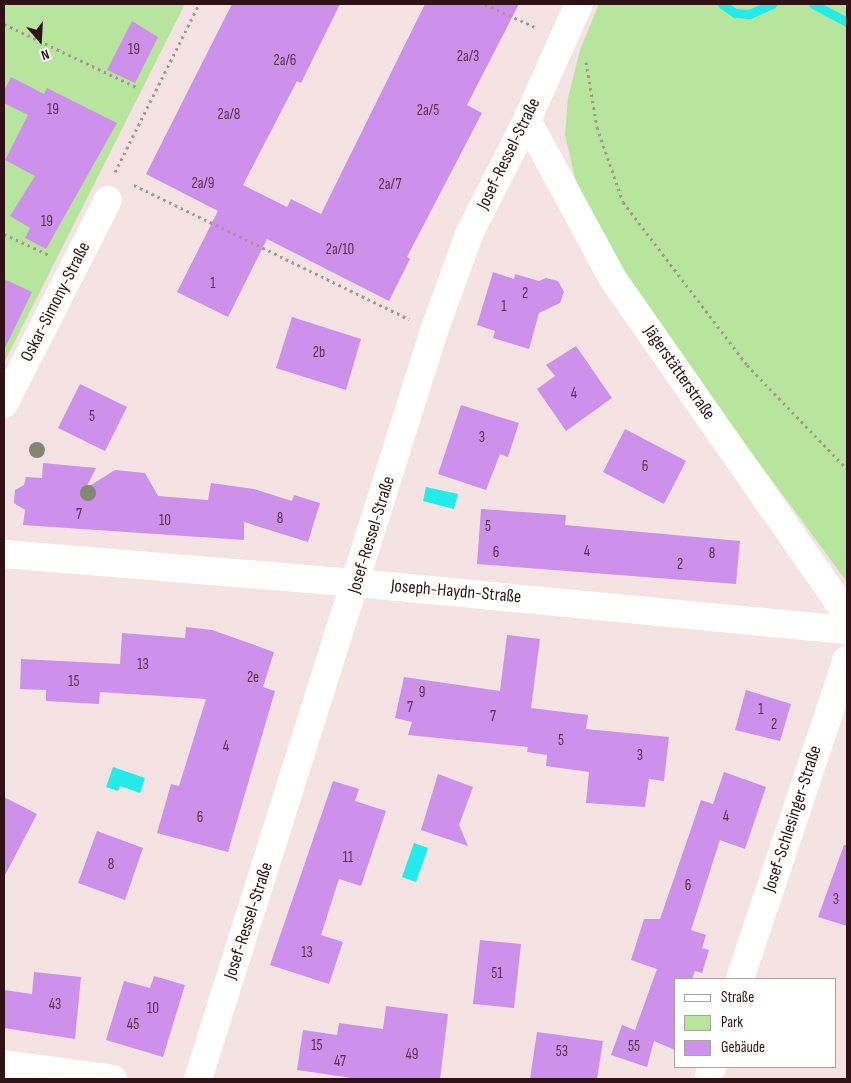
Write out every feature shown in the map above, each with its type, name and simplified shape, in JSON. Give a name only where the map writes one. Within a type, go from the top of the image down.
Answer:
[{"type":"street","name":"Josef-Ressel-Straße","points":[[198,1079],[358,583],[434,331],[470,232],[527,120],[579,4]]},
{"type":"street","name":"Jägerstätterstraße","points":[[527,120],[613,279],[847,614]]},
{"type":"street","name":"Oskar-Simony-Straße","points":[[4,404],[115,190]]},
{"type":"street","name":"Joseph-Haydn-Straße","points":[[4,554],[358,583],[847,630]]},
{"type":"street","name":"Josef-Schlesinger-Straße","points":[[740,978],[847,659]]},
{"type":"street","points":[[4,1064],[113,1079]]},
{"type":"path","points":[[115,190],[113,175],[199,4]]},
{"type":"path","points":[[485,4],[563,40]]},
{"type":"path","points":[[4,24],[138,88]]},
{"type":"path","points":[[586,62],[597,127],[623,202],[747,365],[847,469]]},
{"type":"path","points":[[131,184],[434,331]]},
{"type":"path","points":[[4,234],[74,268]]},
{"type":"green space","points":[[4,4],[185,4],[4,363]]},
{"type":"green space","points":[[599,4],[847,4],[847,582],[667,338],[581,204],[565,135],[568,98],[580,50]]},
{"type":"water","points":[[426,487],[458,494],[454,509],[423,501]]},
{"type":"water","points":[[113,767],[145,778],[140,793],[120,786],[118,791],[106,787]]},
{"type":"water","points":[[414,843],[428,848],[416,882],[402,877]]},
{"type":"building","points":[[232,4],[340,4],[301,83],[297,81],[243,185],[287,207],[291,199],[321,214],[425,4],[519,4],[467,105],[482,113],[407,257],[410,259],[389,301],[267,239],[228,317],[177,292],[218,211],[146,174]]},
{"type":"building","points":[[132,21],[158,37],[135,83],[107,70]]},
{"type":"building","points":[[11,77],[44,94],[47,88],[117,123],[46,249],[25,238],[30,228],[10,216],[35,176],[5,160],[28,115],[4,103],[4,91]]},
{"type":"building","points":[[493,272],[514,279],[515,274],[539,281],[546,278],[558,281],[564,292],[560,303],[539,313],[529,349],[493,338],[495,331],[477,325]]},
{"type":"building","points":[[4,279],[32,292],[4,350]]},
{"type":"building","points":[[292,317],[361,339],[346,390],[276,368]]},
{"type":"building","points":[[576,346],[612,398],[566,431],[537,389],[555,376],[546,365]]},
{"type":"building","points":[[80,384],[127,407],[105,451],[58,428]]},
{"type":"building","points":[[461,405],[519,423],[508,457],[500,454],[486,490],[438,474]]},
{"type":"building","points":[[625,429],[686,461],[664,504],[603,472]]},
{"type":"building","points":[[43,463],[96,468],[86,488],[115,470],[145,473],[158,496],[208,500],[211,483],[254,489],[292,501],[294,495],[320,503],[308,542],[244,522],[244,540],[23,525],[25,510],[14,503],[15,490],[24,485],[26,477],[42,478]]},
{"type":"building","points":[[481,509],[566,515],[565,525],[740,541],[736,584],[477,564]]},
{"type":"building","points":[[186,627],[212,630],[274,652],[263,687],[275,691],[228,852],[157,833],[171,784],[179,786],[206,699],[100,692],[99,704],[46,701],[46,690],[20,689],[21,659],[120,664],[122,633],[185,638]]},
{"type":"building","points":[[507,635],[540,639],[531,708],[588,715],[586,729],[669,737],[664,781],[649,779],[645,807],[586,803],[589,772],[546,766],[547,755],[527,752],[528,747],[408,735],[412,722],[395,718],[404,677],[500,691]]},
{"type":"building","points":[[746,690],[791,704],[780,741],[735,730]]},
{"type":"building","points":[[724,772],[766,787],[745,849],[720,840],[691,930],[706,935],[702,948],[709,950],[702,973],[695,971],[692,978],[674,978],[674,1050],[654,1041],[647,1067],[611,1055],[622,1025],[635,1030],[657,969],[631,960],[644,919],[660,919],[701,800],[713,804]]},
{"type":"building","points":[[438,774],[473,787],[459,825],[468,846],[421,830]]},
{"type":"building","points":[[333,781],[359,789],[355,801],[386,811],[361,886],[339,879],[321,935],[343,942],[329,984],[270,965]]},
{"type":"building","points":[[4,797],[37,814],[4,877]]},
{"type":"building","points":[[97,831],[143,848],[125,900],[78,883]]},
{"type":"building","points":[[844,845],[847,845],[847,926],[818,917]]},
{"type":"building","points":[[480,940],[521,944],[514,1008],[473,1004]]},
{"type":"building","points":[[34,972],[81,977],[75,1039],[4,1028],[4,990],[32,994]]},
{"type":"building","points":[[154,976],[185,985],[163,1057],[106,1040],[124,981],[150,988]]},
{"type":"building","points":[[386,1006],[448,1014],[440,1079],[359,1079],[297,1070],[303,1030],[337,1035],[339,1023],[383,1029]]},
{"type":"building","points":[[537,1032],[603,1041],[597,1079],[530,1079]]},
{"type":"waterway","points":[[722,4],[735,13],[749,14],[772,4]]},
{"type":"waterway","points":[[813,4],[847,22]]}]
